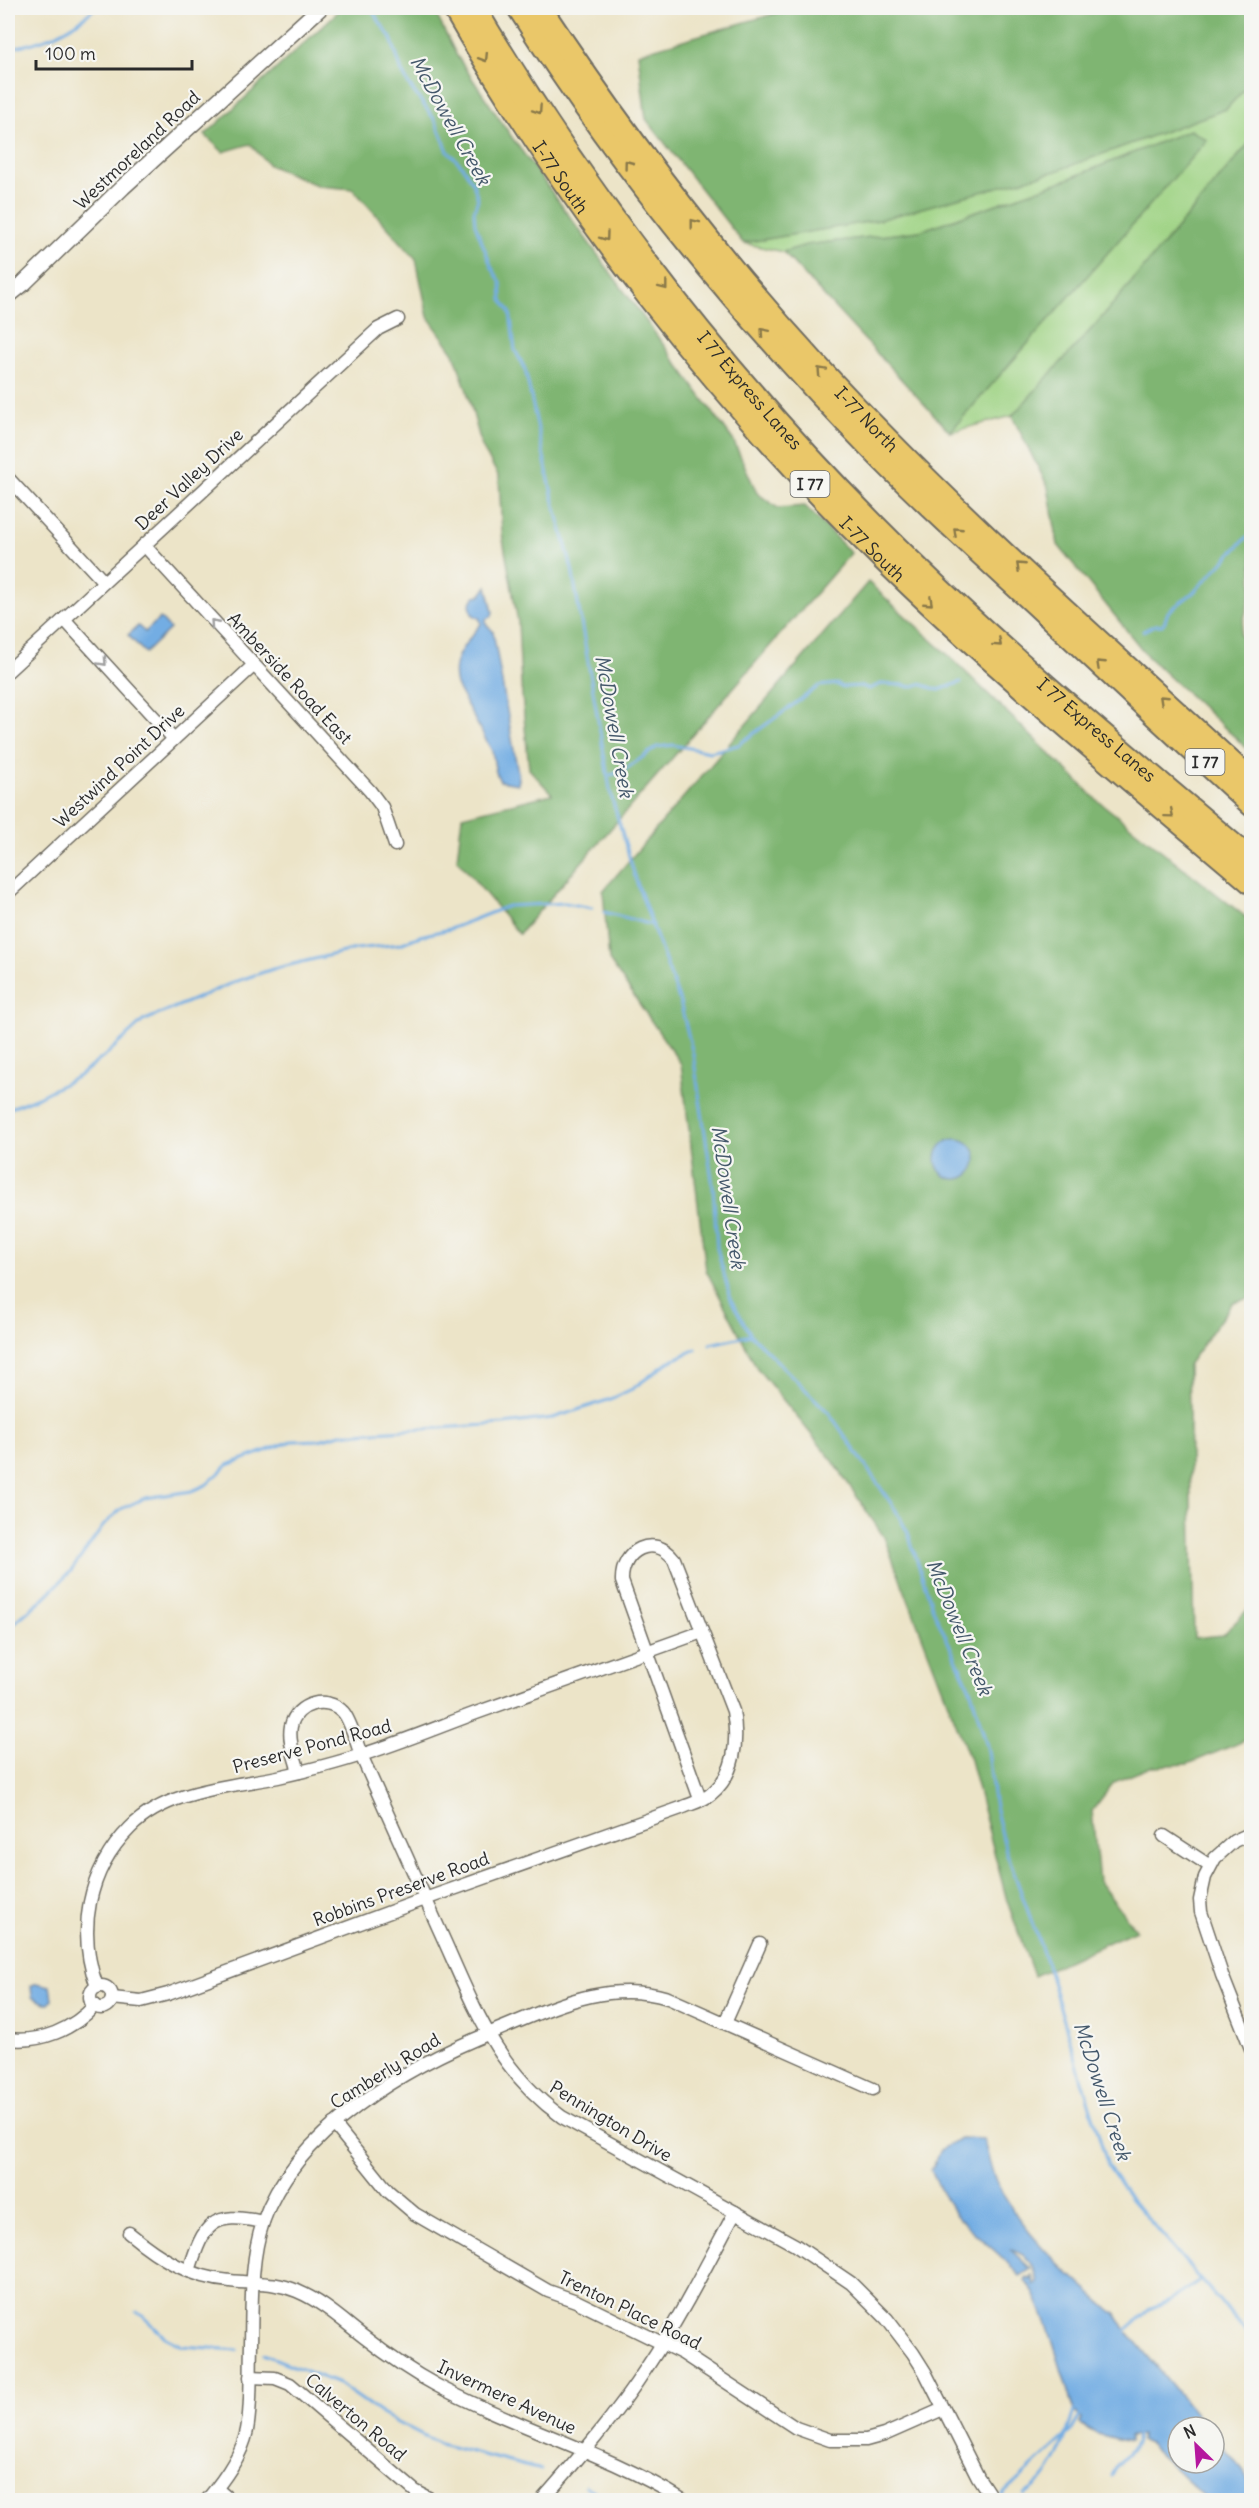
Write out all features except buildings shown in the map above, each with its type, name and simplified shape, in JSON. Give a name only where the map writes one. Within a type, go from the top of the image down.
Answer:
[{"type":"highway","name":"I-77 South","points":[[454,8],[519,112],[616,252],[723,386],[800,473],[881,556],[964,635],[1251,883]]},
{"type":"highway","name":"I 77 Express Lanes","points":[[474,8],[534,103],[630,242],[736,375],[813,461],[893,544],[967,615],[1251,861]]},
{"type":"highway","name":"I 77","points":[[519,8],[587,108],[655,200],[723,285],[802,375],[920,496],[1251,805]]},
{"type":"highway","name":"I-77 North","points":[[540,8],[601,99],[669,190],[740,278],[814,363],[932,484],[1251,782]]},
{"type":"highway","points":[[1158,718],[1203,749],[1226,769],[1251,782]]},
{"type":"street","name":"Westmoreland Road","points":[[8,295],[24,284],[123,187],[320,8]]},
{"type":"street","name":"Deer Valley Drive","points":[[8,671],[378,329],[399,319]]},
{"type":"street","points":[[8,478],[104,582]]},
{"type":"street","name":"Amberside Road East","points":[[144,545],[370,791],[382,807],[395,845]]},
{"type":"street","points":[[64,620],[174,739]]},
{"type":"street","name":"Westwind Point Drive","points":[[8,893],[254,665]]},
{"type":"street","name":"Robbins Preserve Road","points":[[112,1998],[153,2000],[700,1800],[710,1795],[725,1779],[734,1754],[736,1732],[732,1711],[674,1559],[660,1548],[641,1548],[626,1559],[622,1581],[700,1800]]},
{"type":"street","name":"Preserve Pond Road","points":[[97,1987],[87,1950],[88,1908],[95,1879],[111,1852],[130,1827],[146,1815],[174,1800],[299,1772],[361,1755],[702,1632]]},
{"type":"street","name":"Pennington Drive","points":[[299,1772],[290,1738],[291,1723],[301,1710],[315,1702],[332,1704],[345,1713],[361,1755],[425,1899],[488,2034],[513,2073],[541,2102],[615,2147],[735,2211],[825,2263],[860,2291],[900,2334],[925,2372],[974,2469],[993,2500]]},
{"type":"street","points":[[1251,1833],[1234,1841],[1215,1858],[1202,1888],[1202,1912],[1222,1975],[1251,2051]]},
{"type":"street","points":[[1164,1836],[1210,1866]]},
{"type":"street","points":[[725,2023],[760,1944]]},
{"type":"street","points":[[97,1987],[107,1988],[112,1998],[105,2007],[94,2005],[91,1995],[97,1987]]},
{"type":"street","name":"Camberly Road","points":[[207,2500],[217,2489],[235,2459],[247,2432],[255,2262],[263,2222],[275,2195],[293,2166],[334,2124],[403,2077],[434,2059],[488,2034],[581,1998],[617,1991],[642,1991],[656,1994],[725,2023],[873,2089]]},
{"type":"street","points":[[8,2038],[27,2040],[49,2035],[73,2025],[94,2005]]},
{"type":"street","name":"Trenton Place Road","points":[[334,2124],[388,2191],[415,2214],[548,2291],[576,2301],[662,2342],[723,2379],[796,2428],[830,2440],[866,2440],[884,2435],[944,2409]]},
{"type":"street","points":[[542,2500],[584,2452],[642,2375],[698,2282],[735,2211]]},
{"type":"street","points":[[189,2271],[204,2234],[213,2223],[228,2217],[263,2222]]},
{"type":"street","name":"Invermere Avenue","points":[[129,2233],[155,2254],[189,2271],[215,2279],[253,2283],[268,2282],[299,2291],[329,2308],[387,2355],[433,2384],[471,2404],[644,2478],[683,2500]]},
{"type":"street","name":"Calverton Road","points":[[250,2377],[275,2378],[290,2384],[416,2491],[432,2500]]},
{"type":"street","points":[[217,2489],[230,2500]]},
{"type":"green space","points":[[342,8],[433,8],[457,56],[513,139],[733,440],[757,493],[778,508],[805,506],[851,553],[519,934],[457,859],[462,816],[552,794],[529,769],[518,622],[502,534],[499,477],[482,447],[454,353],[428,317],[416,259],[353,189],[319,186],[269,165],[250,144],[223,152],[205,135]]},
{"type":"green space","points":[[794,8],[1251,8],[1251,82],[1226,109],[1056,171],[879,220],[743,243],[646,119],[638,53]]},
{"type":"green space","points":[[1251,82],[1251,141],[1096,324],[1012,416],[950,432],[1206,140],[1190,130],[1068,179],[920,231],[806,245],[783,252],[743,243],[879,220],[1226,109]]},
{"type":"green space","points":[[1190,130],[1207,140],[950,432],[783,252],[806,245],[920,231],[1068,179]]},
{"type":"green space","points":[[1251,141],[1252,587],[1240,635],[1251,645],[1251,752],[1148,657],[1058,545],[1048,487],[1012,416],[1096,324]]},
{"type":"green space","points":[[868,582],[946,653],[1097,800],[1251,921],[1251,1298],[1233,1302],[1188,1365],[1194,1638],[1223,1635],[1251,1606],[1251,1738],[1188,1764],[1153,1766],[1114,1782],[1092,1811],[1099,1882],[1136,1930],[1034,1976],[1007,1901],[970,1760],[884,1537],[833,1461],[757,1368],[706,1270],[681,1064],[609,960],[603,891]]},
{"type":"water","points":[[487,586],[493,612],[492,616],[486,619],[486,624],[493,631],[518,784],[500,781],[495,770],[492,751],[456,685],[454,676],[460,652],[481,624],[480,619],[472,614],[470,604],[475,596],[481,595]]},
{"type":"water","points":[[160,618],[170,629],[145,653],[128,635],[138,626],[145,632]]},
{"type":"water","points":[[956,1139],[970,1145],[976,1159],[970,1173],[956,1179],[942,1173],[936,1159],[942,1145]]},
{"type":"water","points":[[36,1983],[50,1986],[52,1999],[49,2003],[32,1997],[31,1986]]},
{"type":"water","points":[[960,2138],[983,2139],[997,2183],[1033,2237],[1112,2312],[1115,2312],[1125,2329],[1197,2415],[1166,2415],[1166,2461],[1148,2444],[1140,2441],[1142,2435],[1129,2436],[1129,2442],[1098,2434],[1080,2424],[1082,2419],[1074,2411],[1046,2323],[1032,2290],[1025,2280],[1027,2277],[1031,2280],[1032,2275],[1035,2285],[1038,2283],[1033,2266],[1023,2255],[1011,2250],[1031,2269],[1020,2276],[955,2213],[931,2170],[941,2150]]},
{"type":"water","points":[[1226,2450],[1251,2485],[1251,2500],[1208,2500],[1181,2475],[1226,2475]]},
{"type":"waterway","points":[[8,48],[44,40],[55,35],[76,23],[95,8]]},
{"type":"waterway","name":"McDowell Creek","points":[[370,8],[391,38],[402,72],[409,85],[435,120],[448,151],[473,183],[478,199],[474,211],[475,224],[492,268],[501,283],[502,300],[510,312],[515,350],[525,369],[552,494],[572,569],[611,795],[636,880],[680,1002],[693,1054],[713,1186],[717,1248],[731,1300],[751,1335],[830,1414],[895,1509],[908,1533],[933,1609],[971,1691],[988,1750],[994,1802],[1006,1851],[1045,1958],[1108,2166],[1130,2198],[1243,2328],[1252,2343]]},
{"type":"waterway","points":[[1143,631],[1155,625],[1162,625],[1168,612],[1194,592],[1246,538],[1252,536]]},
{"type":"waterway","points":[[608,776],[623,771],[657,747],[673,745],[710,752],[738,745],[819,686],[837,684],[841,687],[862,686],[869,689],[881,684],[910,687],[920,684],[939,690],[961,682]]},
{"type":"waterway","points":[[8,1109],[79,1076],[143,1021],[237,981],[273,969],[356,949],[400,944],[420,936],[450,929],[508,906],[565,903],[592,908]]},
{"type":"waterway","points":[[604,912],[653,925]]},
{"type":"waterway","points":[[710,1344],[751,1335]]},
{"type":"waterway","points":[[8,1628],[45,1597],[71,1571],[104,1525],[121,1509],[145,1498],[192,1491],[206,1485],[228,1465],[292,1441],[319,1440],[341,1434],[504,1424],[553,1418],[611,1399],[632,1389],[669,1362],[696,1349]]},
{"type":"waterway","points":[[1123,2333],[1151,2308],[1169,2301],[1201,2280]]},
{"type":"waterway","points":[[137,2311],[166,2338],[182,2346],[237,2350]]},
{"type":"waterway","points":[[263,2354],[339,2384],[382,2414],[440,2444],[541,2470]]},
{"type":"waterway","points":[[1025,2494],[1044,2478],[1057,2458],[1074,2411]]},
{"type":"waterway","points":[[1002,2495],[1072,2430],[1081,2414]]},
{"type":"waterway","points":[[1111,2476],[1118,2464],[1130,2453],[1137,2435]]},
{"type":"waterway","points":[[585,2486],[613,2500]]}]
